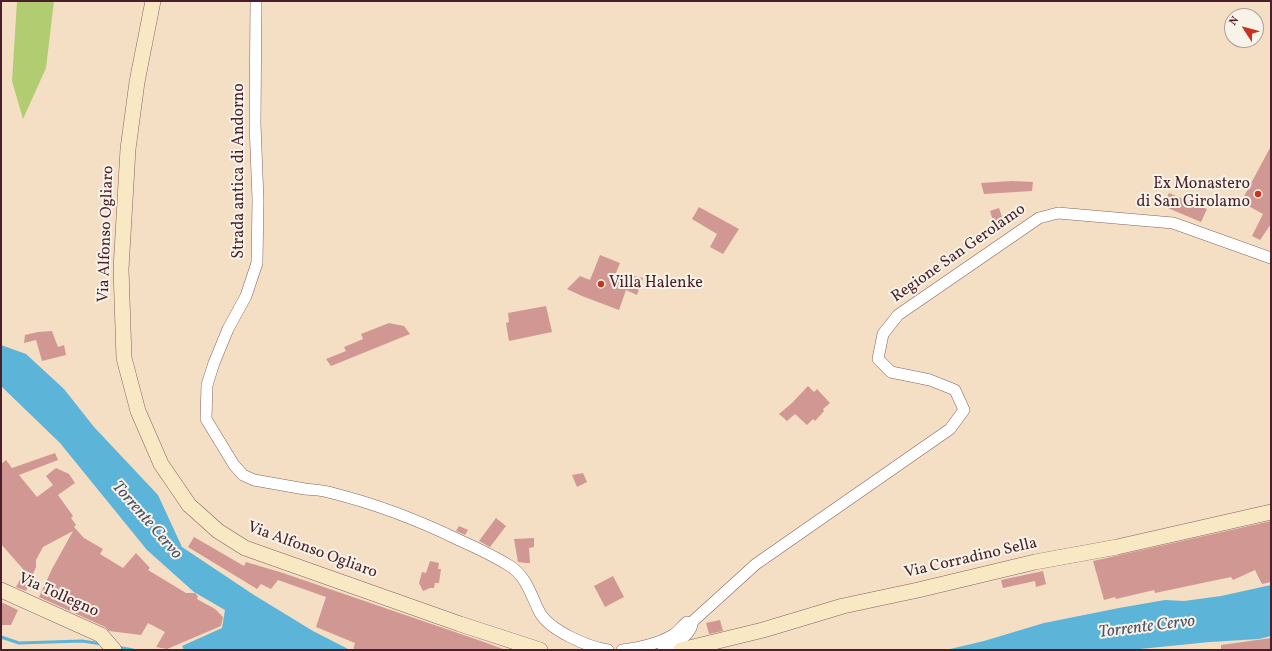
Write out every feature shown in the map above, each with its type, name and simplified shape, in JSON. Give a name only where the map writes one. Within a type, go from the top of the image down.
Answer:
[{"type":"main road","name":"Via Alfonso Ogliaro","points":[[152,1],[137,82],[128,149],[121,269],[124,358],[138,411],[161,464],[189,505],[218,531],[245,548],[460,624],[540,650]]},
{"type":"main road","name":"Via Corradino Sella","points":[[681,650],[763,630],[842,606],[918,590],[1035,562],[1117,547],[1271,512]]},
{"type":"main road","name":"Via Tollegno","points":[[1,590],[101,635],[114,650]]},
{"type":"street","name":"Strada antica di Andorno","points":[[256,1],[255,124],[258,200],[257,263],[246,296],[228,329],[214,363],[207,385],[206,419],[234,465],[243,475],[254,480],[331,492],[385,508],[426,524],[475,547],[511,566],[520,574],[547,622],[563,633],[599,648],[608,650]]},
{"type":"street","name":"Regione San Gerolamo","points":[[687,624],[756,564],[950,429],[964,410],[955,390],[930,380],[891,372],[878,359],[883,334],[898,315],[1039,218],[1058,213],[1173,224],[1271,258]]},
{"type":"street","points":[[622,650],[658,642],[674,634],[687,624],[692,625],[691,629],[685,636],[662,650]]},
{"type":"green space","points":[[17,1],[54,1],[46,68],[23,119],[12,81]]},
{"type":"water","name":"Torrente Cervo","points":[[1,345],[26,354],[64,389],[94,427],[158,495],[182,547],[254,595],[313,631],[350,650],[184,650],[182,646],[222,628],[225,610],[194,592],[147,550],[60,443],[1,386]]},
{"type":"water","name":"Torrente Cervo","points":[[1271,585],[1271,636],[1259,639],[1130,650],[946,650],[984,641],[1044,623],[1119,608],[1165,600],[1184,601],[1221,596]]},
{"type":"building","name":"Ex Monastero di San Girolamo","points":[[1271,146],[1271,224],[1260,240],[1252,236],[1263,214],[1241,202]]},
{"type":"building","points":[[1012,181],[1033,182],[1032,191],[984,194],[981,183]]},
{"type":"building","points":[[1169,193],[1207,209],[1201,222],[1163,206]]},
{"type":"building","points":[[699,207],[739,229],[723,254],[710,247],[717,234],[692,219]]},
{"type":"building","points":[[999,208],[1004,223],[995,227],[990,211]]},
{"type":"building","name":"Villa Halenke","points":[[600,255],[620,263],[613,280],[633,276],[643,278],[637,295],[626,290],[619,310],[567,289],[580,276],[590,280]]},
{"type":"building","points":[[546,306],[552,332],[509,341],[506,323],[509,322],[508,313]]},
{"type":"building","points":[[389,323],[404,326],[410,334],[331,366],[326,359],[346,351],[344,347],[363,339],[361,334]]},
{"type":"building","points":[[52,331],[58,347],[64,345],[66,355],[42,361],[36,340],[24,343],[25,335]]},
{"type":"building","points":[[808,386],[814,392],[817,389],[830,403],[823,409],[824,411],[815,421],[813,419],[807,425],[795,414],[787,421],[779,414]]},
{"type":"building","points":[[55,453],[58,460],[19,475],[37,497],[53,485],[46,476],[56,468],[69,474],[75,483],[58,495],[73,516],[71,518],[76,525],[74,527],[84,538],[103,549],[100,554],[123,568],[136,553],[150,568],[148,570],[186,593],[195,593],[198,596],[197,599],[215,609],[223,617],[221,626],[167,649],[156,647],[165,632],[148,623],[141,635],[109,631],[105,627],[39,597],[52,569],[73,531],[43,547],[36,560],[36,567],[26,591],[16,587],[22,576],[20,575],[23,569],[1,544],[1,464],[6,460],[12,468]]},
{"type":"building","points":[[583,473],[587,482],[577,487],[572,475]]},
{"type":"building","points":[[496,518],[506,526],[490,547],[479,541]]},
{"type":"building","points":[[1271,521],[1271,582],[1262,584],[1255,570],[1233,580],[1231,577],[1155,593],[1154,590],[1116,599],[1115,597],[1104,600],[1093,561]]},
{"type":"building","points":[[459,526],[468,530],[465,535],[456,531]]},
{"type":"building","points":[[194,537],[244,566],[246,562],[283,573],[503,649],[353,650],[355,643],[316,627],[326,597],[278,580],[271,589],[261,584],[257,589],[188,547]]},
{"type":"building","points":[[534,538],[534,547],[529,548],[530,563],[518,562],[514,539]]},
{"type":"building","points":[[430,561],[439,563],[438,569],[441,569],[439,583],[435,583],[434,588],[423,591],[419,583],[422,572],[426,573]]},
{"type":"building","points":[[1043,571],[1046,584],[1036,587],[1035,581],[1003,588],[1001,580]]},
{"type":"building","points":[[613,576],[624,597],[605,607],[594,586]]},
{"type":"building","points":[[1,602],[18,610],[11,625],[1,625]]},
{"type":"building","points":[[720,620],[723,631],[709,634],[706,623]]},
{"type":"building","points":[[1271,638],[1271,650],[1221,650],[1221,645]]},
{"type":"waterway","points":[[1,637],[19,643],[82,641],[102,644]]},
{"type":"waterway","points":[[117,647],[133,650]]},
{"type":"place","name":"Ex Monastero di San Girolamo","points":[[1258,194]]},
{"type":"place","name":"Villa Halenke","points":[[601,284]]}]
